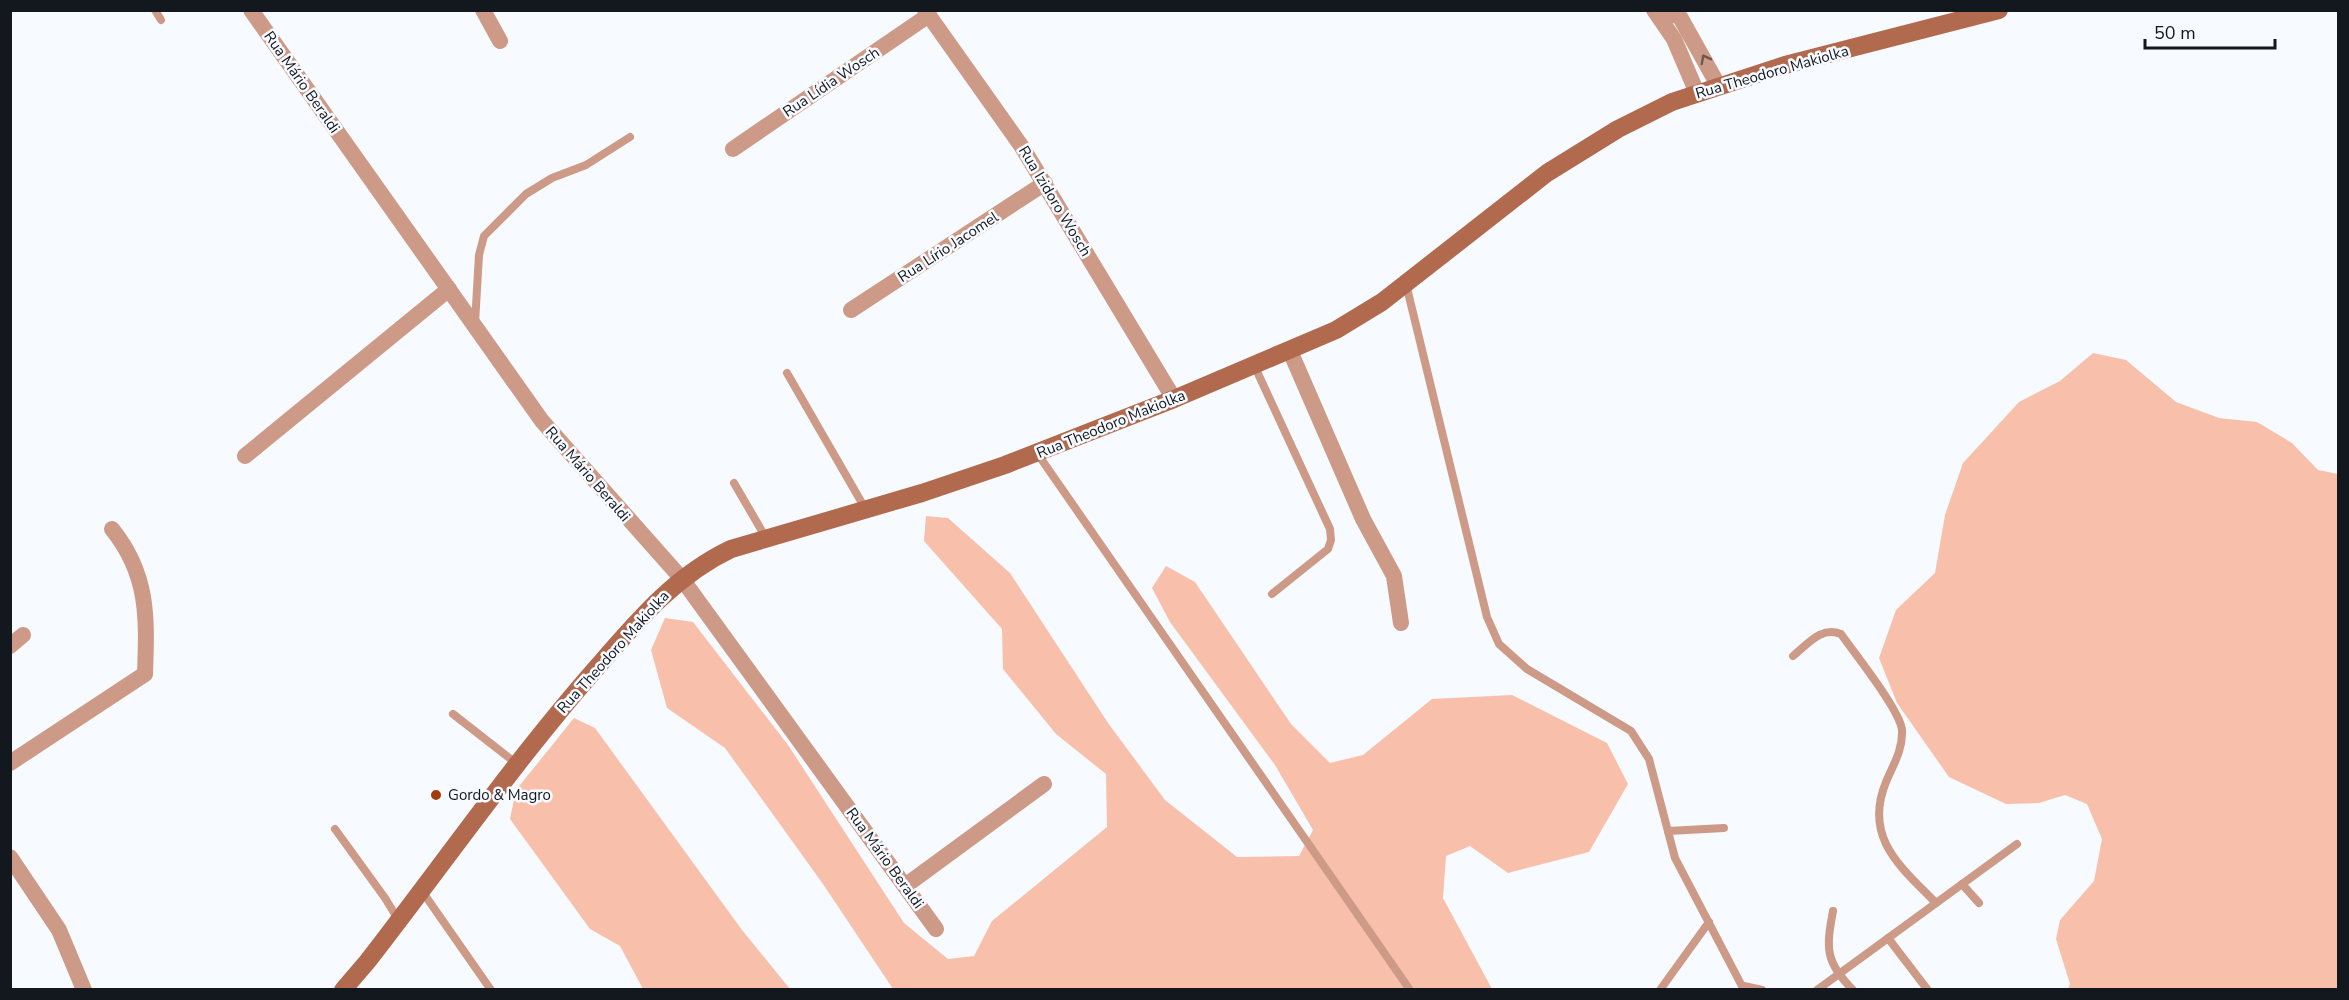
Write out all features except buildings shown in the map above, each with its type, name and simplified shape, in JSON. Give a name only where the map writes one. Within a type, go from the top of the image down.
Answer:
[{"type":"main road","name":"Rua Theodoro Makiolka","points":[[343,990],[399,921],[517,764],[609,654],[682,579],[714,557],[766,538],[972,477],[1290,351],[1358,317],[1406,284],[1580,152],[1646,114],[1718,85],[1785,65],[1999,10]]},
{"type":"street","points":[[483,10],[500,41]]},
{"type":"street","points":[[1654,10],[1674,39],[1696,93]]},
{"type":"street","points":[[1659,10],[1680,17],[1718,85]]},
{"type":"street","name":"Rua Lídia Wosch","points":[[733,149],[927,13]]},
{"type":"street","name":"Rua Izidoro Wosch","points":[[927,13],[999,112],[1045,183],[1173,399]]},
{"type":"street","name":"Rua Mário Beraldi","points":[[260,14],[549,430],[682,579],[936,929]]},
{"type":"street","name":"Rua Lírio Jacomel","points":[[851,310],[1045,183]]},
{"type":"street","points":[[245,456],[449,289]]},
{"type":"street","points":[[1290,351],[1322,430],[1363,519],[1394,576],[1401,623]]},
{"type":"street","points":[[10,763],[146,674],[144,594],[133,557],[112,529]]},
{"type":"street","points":[[904,886],[1044,784]]},
{"type":"street","points":[[10,857],[58,930],[84,990]]},
{"type":"lane","points":[[155,10],[161,20]]},
{"type":"lane","points":[[475,325],[478,255],[484,236],[526,194],[552,178],[586,165],[630,137]]},
{"type":"lane","points":[[1406,284],[1486,617],[1499,644],[1527,669],[1631,731],[1649,759],[1675,858],[1744,988],[1762,990]]},
{"type":"lane","points":[[1254,365],[1330,529],[1331,540],[1328,549],[1272,594]]},
{"type":"lane","points":[[787,373],[866,510]]},
{"type":"lane","points":[[1037,453],[1410,990]]},
{"type":"lane","points":[[734,483],[766,538]]},
{"type":"lane","points":[[1793,656],[1820,634],[1834,632],[1841,634],[1899,718],[1902,731],[1900,746],[1882,795],[1880,834],[1892,857],[1936,903]]},
{"type":"lane","points":[[453,714],[517,764]]},
{"type":"lane","points":[[1668,831],[1725,828]]},
{"type":"lane","points":[[335,829],[399,921]]},
{"type":"lane","points":[[1817,990],[1827,987],[1838,974],[2017,844]]},
{"type":"lane","points":[[1962,884],[1979,903]]},
{"type":"lane","points":[[422,891],[491,990]]},
{"type":"lane","points":[[1833,910],[1827,946],[1838,974],[1853,990]]},
{"type":"lane","points":[[1660,990],[1708,922]]},
{"type":"lane","points":[[1888,938],[1927,989]]},
{"type":"shaded area","points":[[2093,353],[2126,360],[2176,402],[2219,418],[2257,422],[2292,443],[2318,470],[2338,474],[2338,989],[2068,989],[2070,984],[2056,939],[2060,920],[2094,881],[2102,839],[2087,804],[2065,795],[2039,803],[2006,804],[1949,777],[1897,703],[1879,658],[1896,610],[1935,573],[1945,515],[1963,463],[2019,402],[2060,381]]},
{"type":"shaded area","points":[[926,516],[948,518],[1010,573],[1108,723],[1165,800],[1237,857],[1299,856],[1313,830],[1275,765],[1170,622],[1152,588],[1166,566],[1195,582],[1291,724],[1330,763],[1363,755],[1432,699],[1512,695],[1607,743],[1628,784],[1589,852],[1508,873],[1470,846],[1446,856],[1443,898],[1492,989],[893,989],[823,884],[725,748],[667,708],[651,650],[665,618],[693,622],[788,745],[904,923],[948,959],[974,956],[992,921],[1107,827],[1106,774],[1056,734],[1003,669],[1002,629],[924,541]]},
{"type":"shaded area","points":[[574,718],[595,728],[742,930],[790,989],[643,989],[620,946],[590,929],[510,819],[516,790]]},
{"type":"place","name":"Gordo & Magro","points":[[436,795]]}]
